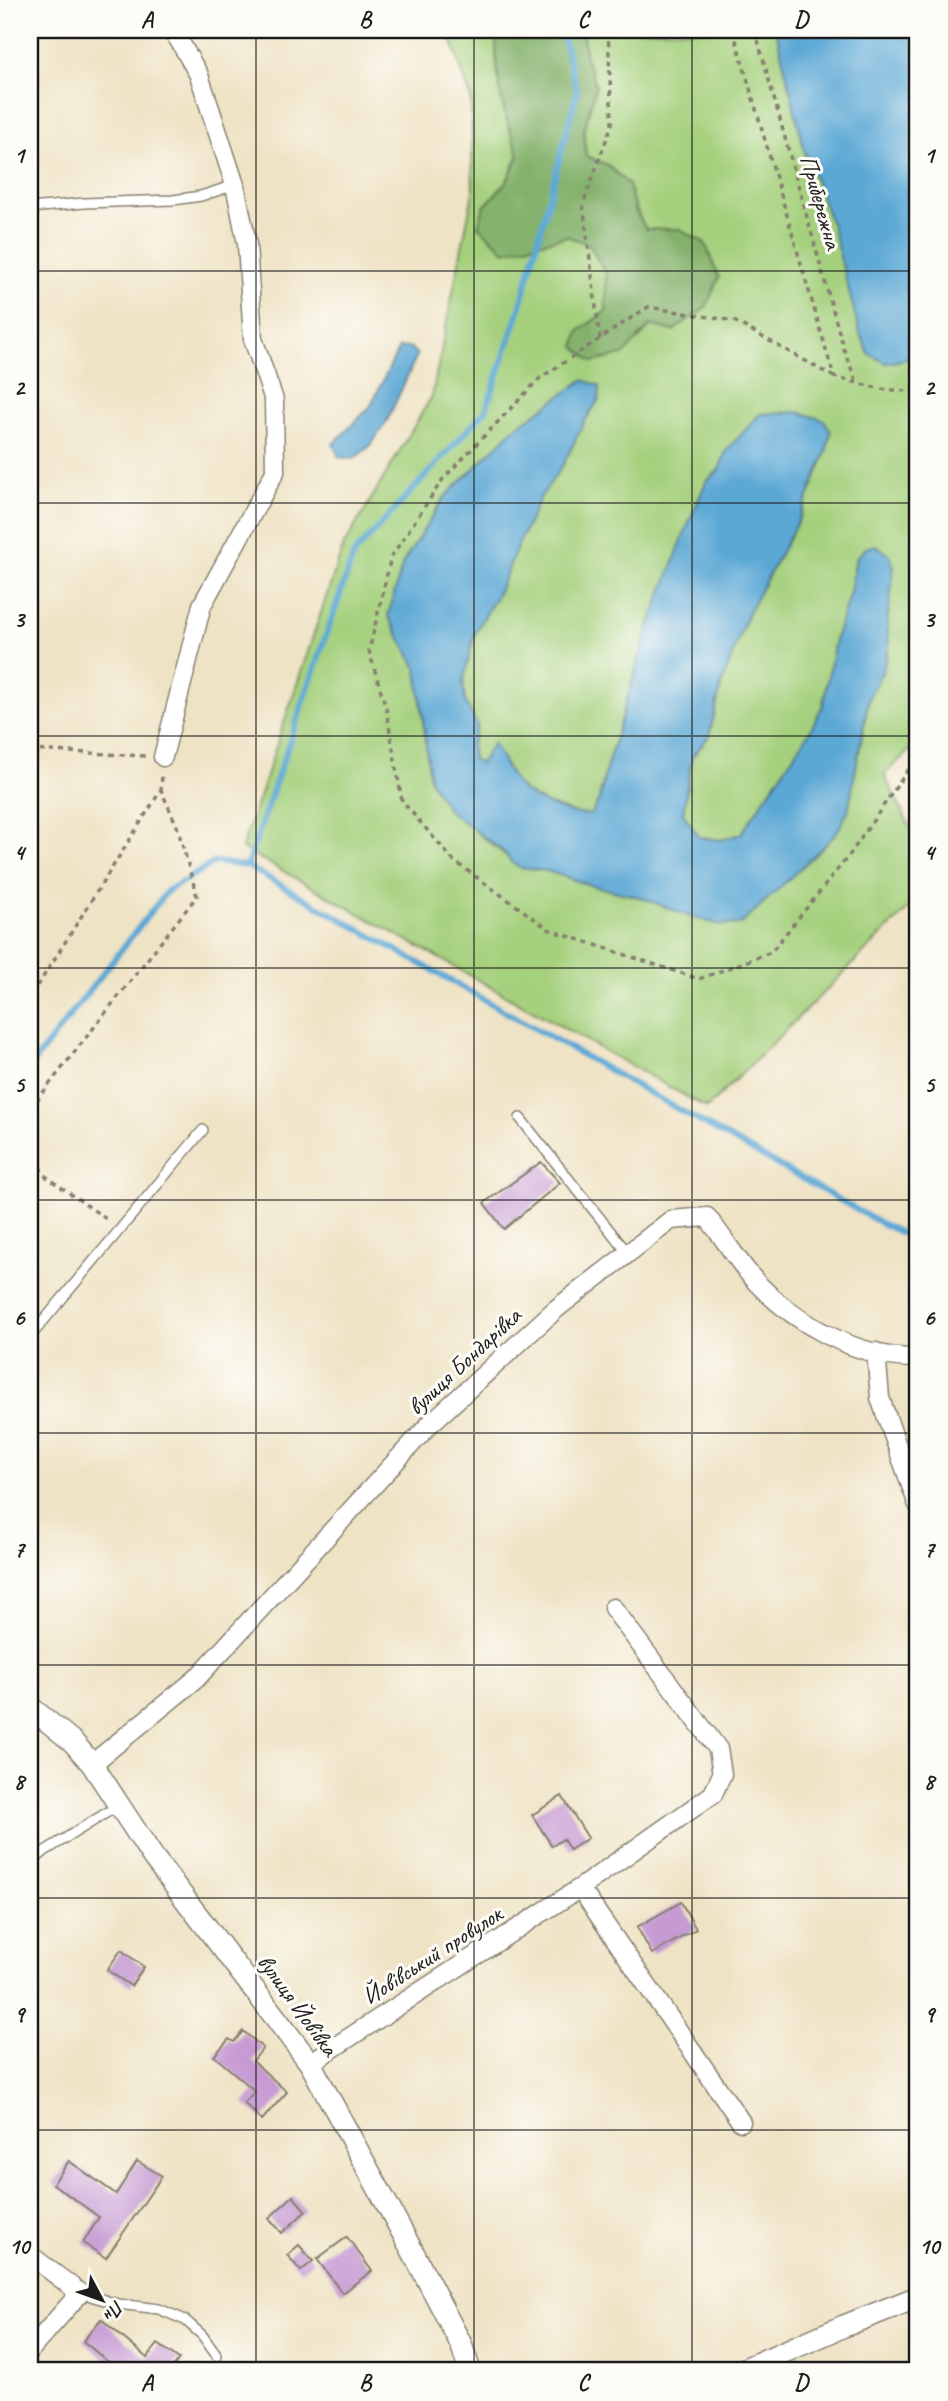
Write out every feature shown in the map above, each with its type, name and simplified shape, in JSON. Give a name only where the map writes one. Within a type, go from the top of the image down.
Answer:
[{"type":"street","points":[[163,757],[202,605],[275,472],[274,400],[253,339],[247,244],[234,185],[199,75],[173,30]]},
{"type":"street","name":"вулиця Бондарівка","points":[[92,1764],[196,1679],[430,1424],[556,1309],[671,1220],[707,1217],[755,1280],[785,1308],[835,1339],[899,1358],[918,1357]]},
{"type":"street","points":[[876,1352],[880,1398],[918,1505]]},
{"type":"street","name":"Йовівський провулок","points":[[310,2063],[580,1888],[713,1794],[722,1774],[718,1749],[613,1608]]},
{"type":"street","name":"вулиця Йовівка","points":[[30,1707],[73,1742],[92,1764],[153,1857],[310,2063],[461,2344],[470,2371]]},
{"type":"street","points":[[580,1888],[741,2122]]},
{"type":"street","points":[[30,2255],[79,2293],[30,2350]]},
{"type":"street","points":[[740,2371],[918,2297]]},
{"type":"lane","points":[[30,208],[84,202],[173,200],[201,196],[234,185]]},
{"type":"lane","points":[[520,1118],[627,1252]]},
{"type":"lane","points":[[30,1337],[203,1130]]},
{"type":"lane","points":[[30,1863],[118,1805]]},
{"type":"lane","points":[[79,2293],[118,2304],[159,2309],[185,2320],[202,2335],[217,2356]]},
{"type":"path","points":[[600,339],[583,204],[612,124],[608,30]]},
{"type":"path","points":[[733,30],[834,377]]},
{"type":"path","name":"Прибережна","points":[[755,30],[844,350],[857,383]]},
{"type":"path","points":[[918,391],[881,389],[834,377],[734,321],[648,307],[540,378],[443,479],[391,557],[369,651],[386,708],[402,801],[454,861],[550,930],[699,979],[771,952],[851,853],[918,755]]},
{"type":"path","points":[[30,750],[163,757],[161,790],[178,832],[197,896],[30,1109]]},
{"type":"path","points":[[30,993],[40,982],[161,790]]},
{"type":"path","points":[[30,1149],[44,1175],[120,1229]]},
{"type":"green space","points":[[448,30],[510,30],[496,42],[497,71],[509,127],[519,154],[507,181],[484,207],[505,251],[567,236],[589,244],[606,274],[606,311],[578,332],[623,355],[652,325],[673,331],[706,307],[679,229],[646,229],[620,177],[601,163],[585,156],[584,130],[596,86],[586,60],[582,30],[776,30],[805,153],[886,363],[918,357],[918,742],[884,775],[918,843],[918,899],[707,1108],[242,848],[343,547],[432,396],[473,193],[471,97]],"holes":[[[583,380],[599,399],[584,422],[564,463],[540,498],[499,591],[474,635],[463,683],[465,701],[477,725],[471,747],[473,759],[480,764],[493,744],[513,779],[530,795],[562,809],[583,814],[591,814],[599,800],[649,626],[706,482],[719,470],[726,451],[830,432],[826,453],[799,519],[747,615],[721,686],[709,736],[692,757],[683,814],[699,837],[721,840],[741,834],[810,731],[823,705],[835,640],[850,592],[856,558],[894,566],[887,625],[889,647],[883,670],[869,697],[848,811],[827,843],[741,924],[720,925],[643,898],[547,871],[521,868],[474,830],[430,780],[417,668],[388,616],[403,563],[444,498],[556,400]]]},
{"type":"green space","points":[[510,30],[582,30],[586,60],[596,86],[584,130],[586,156],[608,165],[629,185],[635,210],[646,229],[679,229],[705,243],[719,278],[706,307],[673,331],[651,325],[623,355],[593,362],[575,347],[578,332],[606,311],[606,274],[589,244],[567,236],[505,251],[478,226],[484,207],[507,181],[519,155],[509,127],[497,71],[496,42]]},
{"type":"water","points":[[776,30],[918,30],[918,357],[886,363],[869,354],[860,334],[832,226],[805,153]]},
{"type":"water","points":[[410,347],[417,355],[388,419],[371,445],[354,459],[339,457],[333,444],[370,407],[399,348]]},
{"type":"water","points":[[583,380],[600,386],[599,399],[584,422],[564,463],[540,498],[499,591],[474,635],[463,683],[465,701],[477,725],[471,747],[473,759],[480,764],[493,743],[516,783],[540,801],[573,813],[591,814],[599,800],[649,626],[685,532],[706,482],[719,470],[726,451],[760,414],[798,412],[824,420],[831,432],[826,453],[799,519],[747,615],[721,686],[709,736],[692,757],[683,813],[699,837],[721,840],[741,834],[810,731],[823,705],[835,640],[850,592],[856,558],[866,548],[876,545],[889,555],[894,566],[887,625],[889,647],[883,670],[869,697],[848,811],[827,843],[741,924],[720,925],[643,898],[547,871],[521,868],[448,810],[430,780],[417,668],[388,616],[403,563],[444,498],[515,428]]},
{"type":"building","points":[[541,1162],[560,1183],[504,1229],[484,1203]]},
{"type":"building","points":[[562,1796],[588,1838],[570,1850],[563,1839],[552,1846],[532,1815]]},
{"type":"building","points":[[681,1902],[696,1929],[652,1954],[637,1927]]},
{"type":"building","points":[[121,1950],[144,1967],[131,1986],[107,1970]]},
{"type":"building","points":[[243,2031],[263,2048],[253,2061],[287,2092],[262,2120],[244,2103],[255,2091],[214,2056],[229,2039],[234,2042]]},
{"type":"building","points":[[69,2161],[116,2194],[137,2161],[162,2176],[106,2258],[83,2243],[99,2217],[53,2184]]},
{"type":"building","points":[[293,2196],[306,2211],[282,2233],[269,2218]]},
{"type":"building","points":[[347,2237],[372,2271],[342,2293],[317,2259]]},
{"type":"building","points":[[299,2245],[313,2261],[301,2271],[287,2255]]},
{"type":"building","points":[[101,2319],[147,2358],[158,2344],[179,2359],[170,2371],[119,2371],[83,2341]]},
{"type":"waterway","points":[[247,866],[354,554],[486,410],[521,305],[577,92],[561,30]]},
{"type":"waterway","points":[[30,1067],[167,891],[215,862],[247,866],[882,1224],[918,1241]]}]
